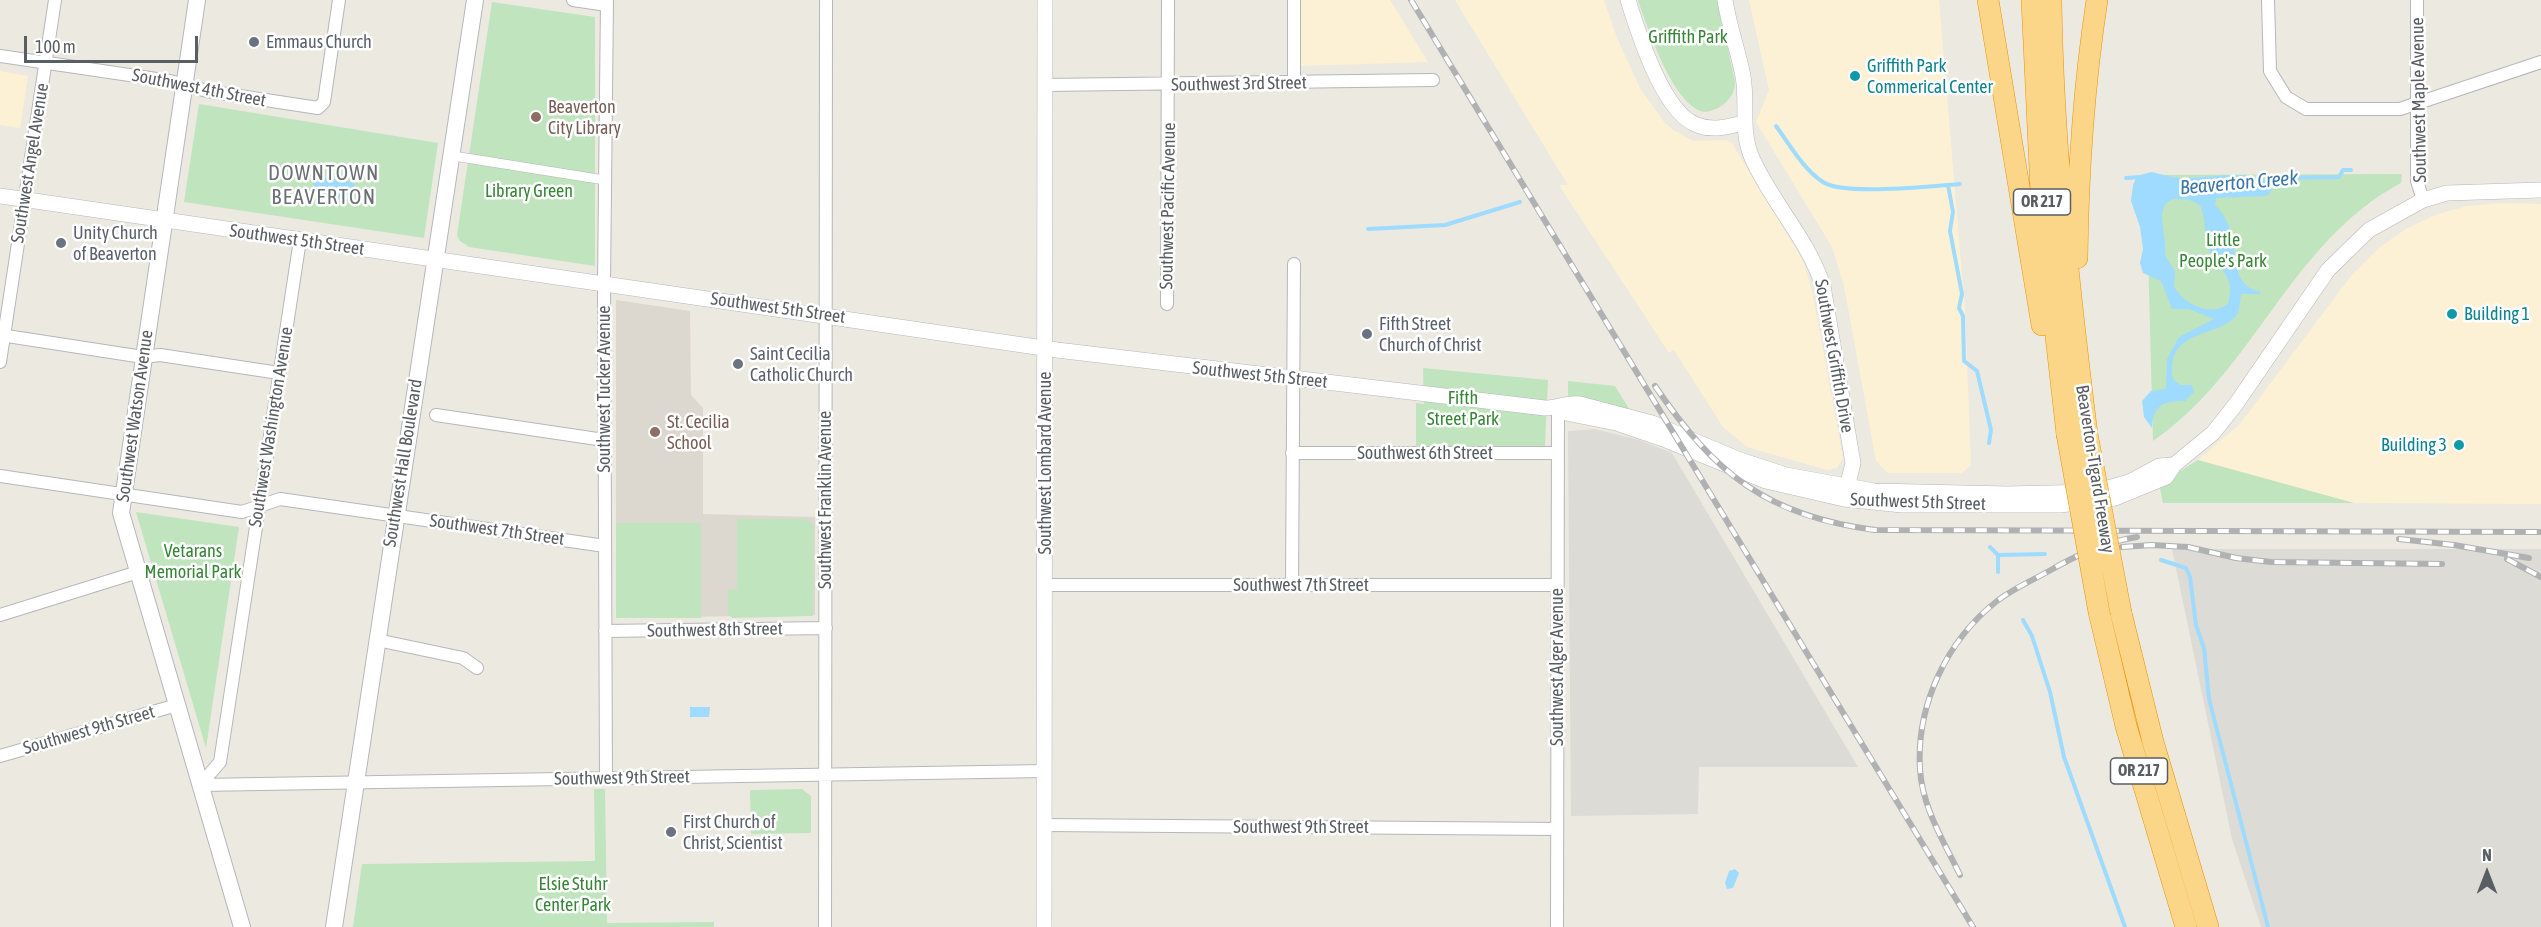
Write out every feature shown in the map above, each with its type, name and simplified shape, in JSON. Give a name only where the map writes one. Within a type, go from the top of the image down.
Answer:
[{"type":"highway","points":[[1988,0],[2048,362],[2062,404]]},
{"type":"highway","name":"Beaverton-Tigard Freeway","points":[[2032,0],[2042,212],[2062,404],[2077,434],[2153,742],[2208,927]]},
{"type":"highway","name":"Beaverton-Tigard Freeway","points":[[2051,0],[2060,200],[2068,284],[2077,434],[2099,612],[2129,738],[2186,927]]},
{"type":"highway","points":[[2068,284],[2077,261],[2080,165],[2097,0]]},
{"type":"main road","name":"Southwest Watson Avenue","points":[[197,0],[121,513],[239,926]]},
{"type":"main road","name":"Southwest Hall Boulevard","points":[[334,927],[475,0]]},
{"type":"street","name":"Southwest Angel Avenue","points":[[0,362],[2,336],[55,0]]},
{"type":"street","name":"Southwest 4th Street","points":[[0,56],[318,108],[324,102],[339,0]]},
{"type":"street","points":[[573,0],[607,2]]},
{"type":"street","name":"Southwest Franklin Avenue","points":[[825,927],[826,0]]},
{"type":"street","name":"Southwest Lombard Avenue","points":[[1044,927],[1045,0]]},
{"type":"street","name":"Southwest Pacific Avenue","points":[[1167,304],[1168,0]]},
{"type":"street","points":[[1294,0],[1294,82]]},
{"type":"street","points":[[1628,0],[1646,54],[1681,114],[1690,122],[1704,127],[1728,127],[1743,123]]},
{"type":"street","name":"Southwest Griffith Drive","points":[[1725,0],[1743,78],[1745,101],[1743,123],[1752,157],[1814,259],[1823,286],[1853,463],[1845,493]]},
{"type":"street","points":[[2268,0],[2271,71],[2286,97],[2306,109],[2400,109],[2541,62]]},
{"type":"street","name":"Southwest Maple Avenue","points":[[2417,0],[2418,181],[2423,200]]},
{"type":"street","name":"Southwest Tucker Avenue","points":[[606,778],[604,284],[607,2]]},
{"type":"street","name":"Southwest 3rd Street","points":[[1045,85],[1433,81]]},
{"type":"street","points":[[460,157],[598,179]]},
{"type":"street","name":"Southwest 5th Street","points":[[0,196],[1045,348],[1292,379],[1558,408],[1566,413],[1600,419],[1647,434],[1767,481],[1845,493],[1902,505],[2078,504],[2132,492],[2166,477],[2174,465],[2202,444],[2224,421],[2338,258],[2380,222],[2423,200],[2447,193],[2478,190],[2541,190]]},
{"type":"street","name":"Southwest Washington Avenue","points":[[200,785],[220,762],[300,240]]},
{"type":"street","points":[[1292,585],[1294,264]]},
{"type":"street","points":[[2,336],[143,357],[160,355],[279,373]]},
{"type":"street","name":"Southwest Alger Avenue","points":[[1557,927],[1558,408]]},
{"type":"street","points":[[436,415],[604,440]]},
{"type":"street","name":"Southwest 6th Street","points":[[1292,453],[1558,453]]},
{"type":"street","name":"Southwest 7th Street","points":[[0,476],[242,512],[279,499],[604,546]]},
{"type":"street","points":[[0,615],[138,572]]},
{"type":"street","name":"Southwest 7th Street","points":[[1044,585],[1557,585]]},
{"type":"street","name":"Southwest 8th Street","points":[[604,632],[826,628]]},
{"type":"street","points":[[377,640],[463,657],[477,668]]},
{"type":"street","name":"Southwest 9th Street","points":[[0,756],[177,705]]},
{"type":"street","name":"Southwest 9th Street","points":[[200,785],[1044,771]]},
{"type":"street","name":"Southwest 9th Street","points":[[1044,825],[1557,829]]},
{"type":"shaded area","points":[[1298,0],[1390,0],[1428,62],[1299,66]]},
{"type":"shaded area","points":[[1455,0],[1604,0],[1617,38],[1640,88],[1664,122],[1693,141],[1726,140],[1732,143],[1803,261],[1812,291],[1843,458],[1837,468],[1827,470],[1747,447],[1723,427],[1674,350],[1669,353],[1559,185],[1568,185]]},
{"type":"shaded area","points":[[1749,0],[1939,0],[1965,310],[1971,465],[1962,473],[1888,473],[1876,461],[1844,286],[1832,247],[1756,122],[1769,90]]},
{"type":"shaded area","points":[[0,71],[28,76],[20,128],[0,125]]},
{"type":"shaded area","points":[[2499,203],[2541,204],[2541,504],[2354,503],[2198,460],[2240,424],[2351,276],[2380,247],[2406,229],[2435,215],[2467,206]]},
{"type":"shaded area","points":[[616,300],[690,311],[691,395],[703,408],[703,514],[815,517],[815,615],[616,618]]},
{"type":"shaded area","points":[[1595,429],[1639,440],[1672,453],[1858,767],[1699,767],[1698,814],[1571,816],[1568,431]]},
{"type":"shaded area","points":[[2172,549],[2541,549],[2541,927],[2261,927],[2232,839]]},
{"type":"green space","name":"Griffith Park","points":[[1638,0],[1717,0],[1735,82],[1733,93],[1722,106],[1705,112],[1694,107],[1683,97],[1663,65]]},
{"type":"green space","name":"Library Green","points":[[492,2],[595,17],[595,266],[469,247],[460,241],[457,235]]},
{"type":"green space","points":[[199,104],[438,143],[424,238],[184,202]]},
{"type":"green space","name":"Little People's Park","points":[[2402,174],[2401,183],[2363,208],[2330,238],[2219,379],[2188,412],[2153,441],[2146,175]]},
{"type":"green space","name":"Fifth Street Park","points":[[1423,368],[1548,380],[1545,446],[1416,446],[1416,403],[1424,404]]},
{"type":"green space","points":[[1568,381],[1615,386],[1635,418],[1568,419]]},
{"type":"green space","points":[[2198,460],[2354,503],[2163,503],[2159,484]]},
{"type":"green space","name":"Vetarans Memorial Park","points":[[136,512],[239,527],[206,748]]},
{"type":"green space","points":[[737,519],[806,519],[814,526],[813,616],[733,618],[728,615],[728,590],[737,589]]},
{"type":"green space","points":[[616,523],[701,523],[701,618],[616,618]]},
{"type":"green space","name":"Elsie Stuhr Center Park","points":[[594,789],[605,789],[607,923],[714,922],[714,927],[353,927],[362,864],[595,861]]},
{"type":"green space","points":[[802,789],[811,796],[811,833],[751,834],[750,790]]},
{"type":"water","points":[[2151,172],[2183,178],[2246,175],[2267,180],[2272,190],[2267,196],[2216,198],[2215,205],[2223,214],[2230,229],[2240,276],[2244,283],[2261,294],[2241,294],[2238,313],[2231,321],[2196,336],[2177,350],[2173,362],[2173,379],[2180,385],[2192,385],[2194,392],[2185,401],[2165,403],[2157,409],[2152,428],[2144,417],[2142,401],[2151,391],[2166,389],[2167,359],[2179,337],[2214,319],[2189,309],[2172,309],[2161,281],[2143,273],[2140,263],[2143,249],[2140,227],[2131,201],[2137,176]],"holes":[[[2174,199],[2192,201],[2201,207],[2209,249],[2230,286],[2228,304],[2221,308],[2206,309],[2191,304],[2174,287],[2175,272],[2165,255],[2162,222],[2167,202]]]},
{"type":"water","points":[[315,176],[355,183],[352,200],[312,194]]},
{"type":"water","points":[[690,707],[710,707],[709,717],[690,717]]},
{"type":"water","points":[[1735,869],[1739,873],[1733,888],[1727,889],[1725,883],[1729,871]]},
{"type":"waterway","name":"Beaverton Creek","points":[[1776,126],[1809,170],[1823,182],[1834,186],[1889,189],[1960,184]]},
{"type":"waterway","name":"Beaverton Creek","points":[[2264,182],[2273,178],[2339,177],[2343,170],[2351,170]]},
{"type":"waterway","name":"Beaverton Creek","points":[[2126,178],[2142,177]]},
{"type":"waterway","points":[[1948,185],[1953,212],[1950,231],[1962,294],[1959,308],[1963,316],[1964,361],[1977,371],[1991,430],[1989,443]]},
{"type":"waterway","points":[[1368,229],[1445,225],[1520,202]]},
{"type":"waterway","points":[[1990,547],[1998,555],[1998,572]]},
{"type":"waterway","points":[[1998,555],[2045,554]]},
{"type":"waterway","points":[[2161,560],[2186,568],[2190,577],[2196,625],[2204,648],[2209,699],[2268,927]]},
{"type":"waterway","points":[[2023,620],[2032,636],[2050,692],[2064,757],[2125,927]]},
{"type":"railway","points":[[1411,0],[1973,927]]},
{"type":"railway","points":[[1655,386],[1700,444],[1722,467],[1747,486],[1804,514],[1875,530],[2541,532]]},
{"type":"railway","points":[[1960,875],[1929,811],[1920,769],[1923,721],[1938,676],[1963,635],[1997,601],[2022,585],[2080,555],[2113,542],[2137,537]]},
{"type":"railway","points":[[2399,539],[2454,545],[2529,558]]},
{"type":"railway","points":[[2122,547],[2152,545],[2188,547],[2236,558],[2271,562],[2442,564]]},
{"type":"railway","points":[[2507,559],[2541,577]]},
{"type":"place","name":"Emmaus Church","points":[[254,42]]},
{"type":"place","name":"Griffith Park Commerical Center","points":[[1855,76]]},
{"type":"place","name":"Beaverton City Library","points":[[536,117]]},
{"type":"place","name":"Unity Church of Beaverton","points":[[61,243]]},
{"type":"place","name":"Building 1","points":[[2452,314]]},
{"type":"place","name":"Fifth Street Church of Christ","points":[[1367,334]]},
{"type":"place","name":"Saint Cecilia Catholic Church","points":[[738,364]]},
{"type":"place","name":"St. Cecilia School","points":[[655,432]]},
{"type":"place","name":"Building 3","points":[[2459,445]]},
{"type":"place","name":"First Church of Christ, Scientist","points":[[671,832]]},
{"type":"district","name":"DOWNTOWN BEAVERTON","points":[[324,185]]}]
